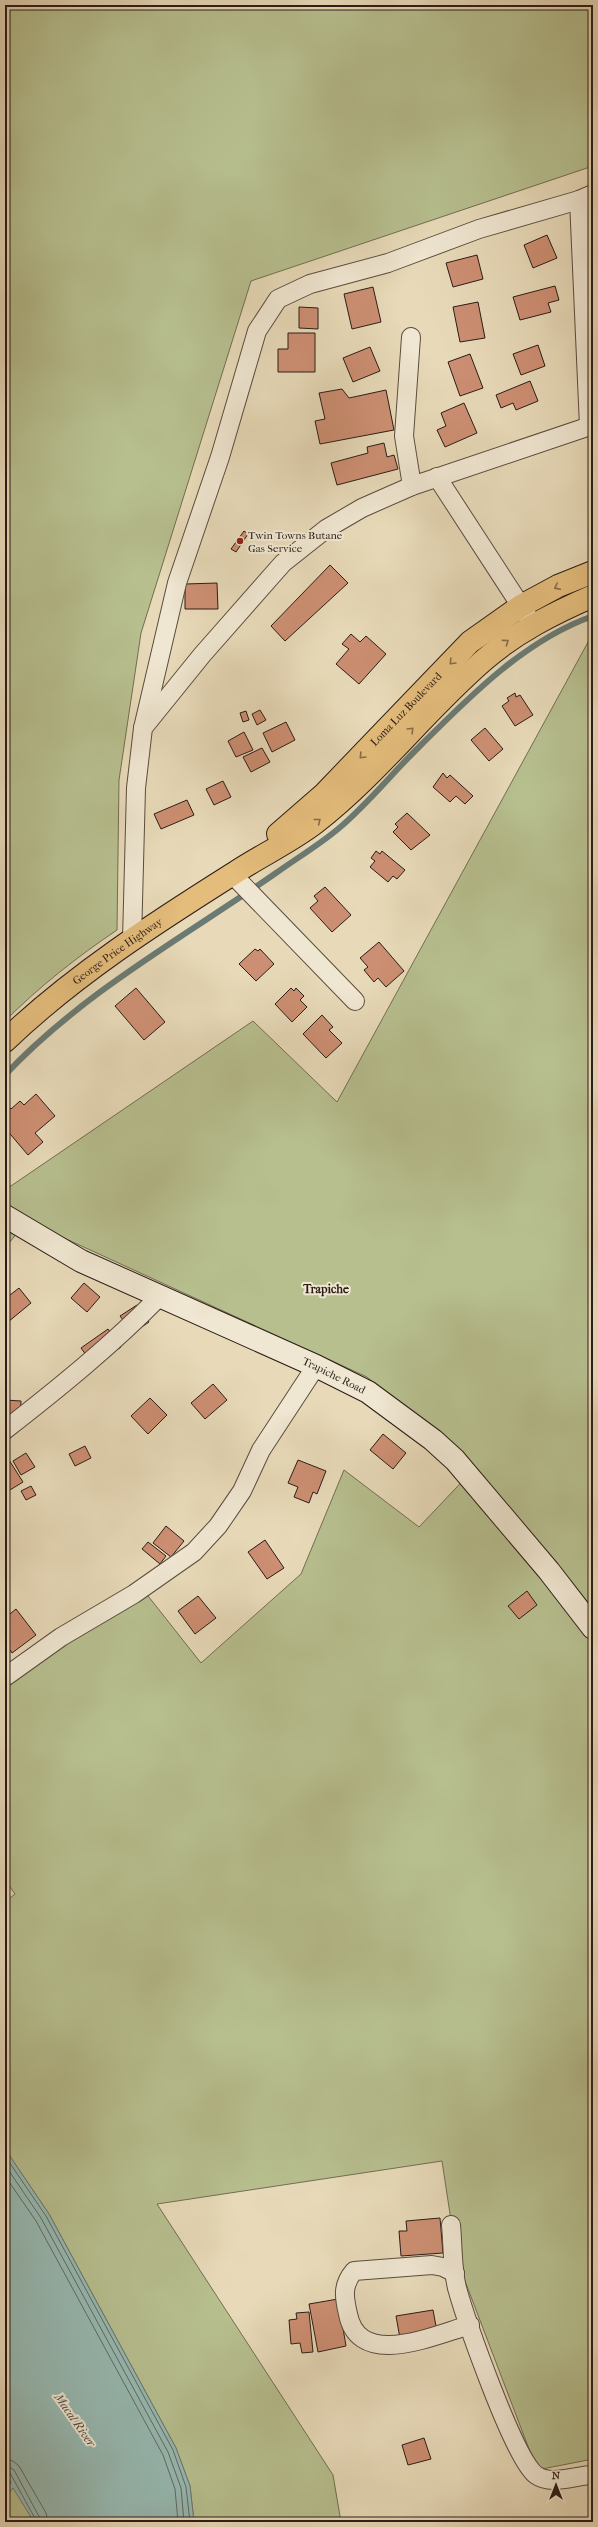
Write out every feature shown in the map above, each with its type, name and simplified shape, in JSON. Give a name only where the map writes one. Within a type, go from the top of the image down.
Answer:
[{"type":"highway","name":"Loma Luz Boulevard","points":[[234,873],[324,794],[470,642],[520,606],[558,586],[593,572]]},
{"type":"highway","points":[[234,873],[281,846],[314,824],[362,781],[445,696],[484,659],[534,625],[562,609],[593,596]]},
{"type":"highway","name":"George Price Highway","points":[[5,1041],[67,986],[132,940],[234,873]]},
{"type":"street","points":[[132,940],[136,788],[143,728],[177,583],[220,457],[256,330],[278,299],[310,284],[388,263],[479,229],[586,197],[591,426],[412,486],[362,508],[326,529],[283,563],[202,655],[143,728]]},
{"type":"street","points":[[411,337],[404,436],[412,486]]},
{"type":"street","points":[[437,477],[520,606],[534,625]]},
{"type":"street","points":[[234,873],[355,1001]]},
{"type":"street","name":"Trapiche Road","points":[[5,1216],[81,1261],[316,1366],[368,1392],[433,1440],[455,1460],[549,1570],[593,1628]]},
{"type":"street","points":[[5,1430],[78,1373],[129,1328],[160,1296]]},
{"type":"street","points":[[5,1677],[60,1637],[134,1594],[194,1552],[218,1526],[242,1491],[262,1450],[316,1366]]},
{"type":"street","points":[[451,2225],[457,2287],[511,2433],[527,2465],[537,2475],[546,2479],[593,2475]]},
{"type":"street","points":[[455,2273],[443,2267],[432,2265],[354,2271],[345,2284],[345,2300],[350,2325],[357,2336],[364,2341],[385,2345],[415,2341],[470,2325]]},
{"type":"green space","points":[[5,5],[593,5],[593,166],[251,281],[141,633],[119,780],[117,930],[59,972],[5,1021]]},
{"type":"green space","points":[[593,633],[593,2459],[537,2470],[457,2260],[442,2161],[157,2204],[333,2475],[341,2522],[194,2522],[190,2486],[176,2448],[49,2214],[5,2149],[5,1902],[15,1894],[5,1880],[5,1671],[137,1582],[201,1663],[301,1574],[344,1470],[419,1527],[474,1469],[367,1377],[27,1221],[5,1248],[5,1190],[253,1021],[337,1102]]},
{"type":"green space","points":[[5,2471],[34,2522],[5,2522]]},
{"type":"water","name":"Macal River","points":[[5,2149],[49,2214],[176,2448],[190,2486],[194,2522],[34,2522],[13,2488],[5,2498],[5,2490],[11,2483],[5,2471]]},
{"type":"building","points":[[547,235],[557,258],[533,268],[524,245]]},
{"type":"building","points":[[477,255],[483,279],[453,287],[446,263]]},
{"type":"building","points":[[555,286],[559,300],[548,303],[551,312],[520,320],[513,297]]},
{"type":"building","points":[[373,287],[381,322],[352,329],[344,294]]},
{"type":"building","points":[[478,302],[485,338],[460,342],[453,307]]},
{"type":"building","points":[[299,307],[318,308],[318,329],[299,328]]},
{"type":"building","points":[[288,333],[315,333],[315,372],[278,372],[278,349],[288,349]]},
{"type":"building","points":[[538,345],[545,366],[521,375],[513,354]]},
{"type":"building","points":[[370,347],[380,371],[353,382],[343,358]]},
{"type":"building","points":[[470,354],[483,388],[460,396],[448,362]]},
{"type":"building","points":[[530,381],[538,401],[516,410],[513,403],[501,408],[496,395]]},
{"type":"building","points":[[342,389],[349,398],[386,390],[394,430],[320,444],[315,421],[325,419],[319,393]]},
{"type":"building","points":[[464,403],[477,433],[445,447],[437,430],[446,426],[441,413]]},
{"type":"building","points":[[384,443],[387,457],[394,455],[398,469],[337,485],[331,463],[368,453],[367,447]]},
{"type":"building","name":"Twin Towns Butane Gas Service","points":[[244,531],[248,534],[236,552],[231,549]]},
{"type":"building","points":[[330,565],[348,583],[285,641],[271,626]]},
{"type":"building","points":[[217,583],[218,609],[185,609],[185,584]]},
{"type":"building","points":[[351,634],[360,642],[366,636],[386,654],[359,684],[336,664],[349,649],[342,644]]},
{"type":"building","points":[[515,693],[516,697],[520,695],[533,715],[515,726],[502,706],[509,701],[507,698]]},
{"type":"building","points":[[260,710],[266,720],[257,725],[252,714]]},
{"type":"building","points":[[246,711],[249,720],[243,722],[240,713]]},
{"type":"building","points":[[286,722],[295,740],[272,752],[263,733]]},
{"type":"building","points":[[485,728],[503,749],[489,761],[471,740]]},
{"type":"building","points":[[244,732],[253,750],[236,757],[228,741]]},
{"type":"building","points":[[262,748],[270,762],[251,772],[243,757]]},
{"type":"building","points":[[443,773],[447,778],[450,775],[473,796],[465,804],[456,796],[450,802],[433,787]]},
{"type":"building","points":[[223,781],[231,797],[214,805],[206,789]]},
{"type":"building","points":[[187,800],[194,815],[161,829],[154,814]]},
{"type":"building","points":[[407,813],[430,835],[411,850],[393,832],[398,827],[395,824]]},
{"type":"building","points":[[376,851],[380,854],[382,851],[405,870],[397,879],[393,876],[388,882],[370,867],[375,861],[371,858]]},
{"type":"building","points":[[325,887],[351,915],[332,932],[310,908],[318,901],[314,896]]},
{"type":"building","points":[[379,942],[404,971],[386,987],[378,978],[374,982],[364,970],[368,967],[360,958]]},
{"type":"building","points":[[255,949],[258,951],[260,949],[274,964],[256,981],[239,964]]},
{"type":"building","points":[[136,988],[165,1022],[144,1040],[115,1006]]},
{"type":"building","points":[[291,988],[294,991],[296,988],[304,996],[300,1000],[307,1007],[292,1022],[275,1004]]},
{"type":"building","points":[[322,1015],[333,1027],[329,1030],[342,1043],[326,1058],[303,1034]]},
{"type":"building","points":[[36,1094],[55,1116],[35,1133],[43,1142],[28,1155],[5,1128],[5,1105],[6,1104],[11,1109],[20,1101],[24,1105]]},
{"type":"building","points":[[84,1283],[100,1297],[87,1312],[71,1298]]},
{"type":"building","points":[[19,1288],[31,1303],[8,1322],[5,1319],[5,1289],[10,1295]]},
{"type":"building","points":[[137,1305],[149,1322],[133,1333],[120,1316]]},
{"type":"building","points":[[108,1329],[121,1347],[94,1366],[81,1348]]},
{"type":"building","points":[[213,1384],[227,1400],[205,1419],[191,1403]]},
{"type":"building","points":[[150,1398],[167,1415],[148,1434],[131,1416]]},
{"type":"building","points":[[5,1400],[21,1401],[20,1419],[5,1418]]},
{"type":"building","points":[[383,1434],[406,1453],[393,1469],[370,1450]]},
{"type":"building","points":[[85,1446],[91,1458],[75,1466],[69,1454]]},
{"type":"building","points":[[26,1453],[35,1467],[21,1475],[13,1461]]},
{"type":"building","points":[[9,1460],[23,1482],[5,1493],[5,1462]]},
{"type":"building","points":[[298,1460],[326,1471],[317,1494],[313,1492],[309,1503],[294,1497],[298,1487],[288,1483]]},
{"type":"building","points":[[31,1486],[36,1495],[26,1500],[21,1491]]},
{"type":"building","points":[[166,1526],[184,1541],[171,1557],[153,1543]]},
{"type":"building","points":[[265,1540],[284,1568],[267,1579],[248,1552]]},
{"type":"building","points":[[148,1542],[166,1556],[160,1564],[142,1549]]},
{"type":"building","points":[[527,1591],[537,1605],[519,1619],[508,1606]]},
{"type":"building","points":[[198,1596],[216,1618],[195,1634],[178,1611]]},
{"type":"building","points":[[16,1609],[36,1635],[12,1653],[10,1650],[5,1654],[5,1618]]},
{"type":"building","points":[[440,2218],[443,2253],[401,2256],[399,2231],[407,2231],[406,2221]]},
{"type":"building","points":[[338,2299],[346,2346],[318,2352],[309,2304]]},
{"type":"building","points":[[433,2310],[438,2337],[401,2344],[396,2316]]},
{"type":"building","points":[[309,2312],[313,2352],[302,2353],[300,2343],[291,2344],[289,2320],[297,2319],[296,2313]]},
{"type":"building","points":[[424,2438],[431,2459],[408,2465],[402,2445]]},
{"type":"waterway","points":[[5,1075],[35,1045],[67,1017],[101,991],[323,841],[338,829],[360,809],[439,727],[500,671],[544,639],[568,626],[593,616]]},
{"type":"place","name":"Twin Towns Butane Gas Service","points":[[240,541]]},
{"type":"district","name":"Trapiche","points":[[326,1289]]}]
